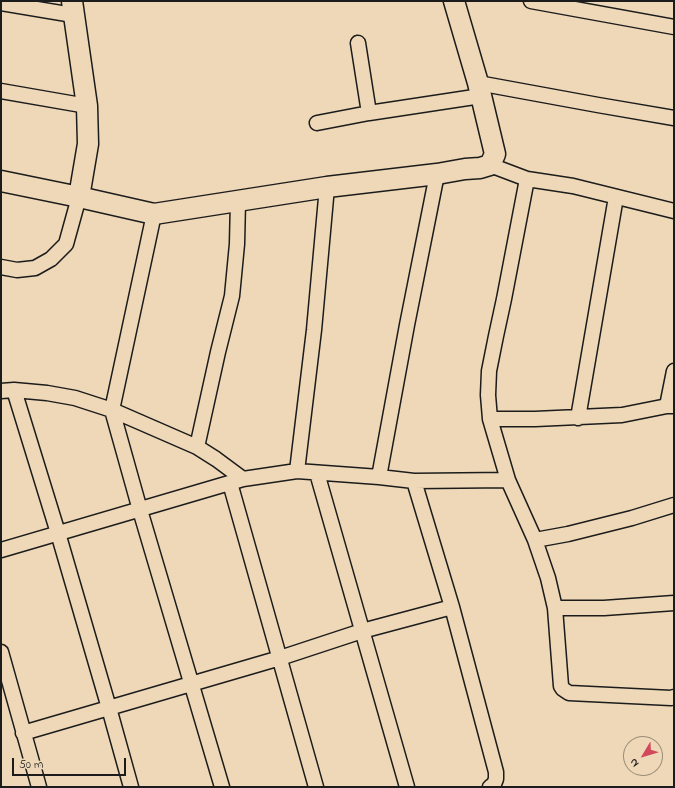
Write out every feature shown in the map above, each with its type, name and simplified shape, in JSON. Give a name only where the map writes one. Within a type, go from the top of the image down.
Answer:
[{"type":"street","points":[[454,1],[479,89],[495,154],[490,165]]},
{"type":"street","points":[[531,1],[674,27]]},
{"type":"street","points":[[1,3],[73,8],[87,106],[88,144],[79,197],[66,244],[51,259],[34,268],[17,270],[1,267]]},
{"type":"street","points":[[358,43],[369,113]]},
{"type":"street","points":[[317,123],[479,89],[598,105],[674,118]]},
{"type":"street","points":[[1,91],[87,106]]},
{"type":"street","points":[[1,182],[79,197],[154,214],[327,187],[437,174],[480,168],[490,165],[527,178],[573,186],[616,198],[674,211]]},
{"type":"street","points":[[379,477],[437,174]]},
{"type":"street","points":[[527,178],[506,291],[489,370],[488,395],[490,419],[508,480],[535,540],[548,578],[555,608],[561,686],[566,692],[574,694],[674,697]]},
{"type":"street","points":[[297,471],[314,330],[327,187]]},
{"type":"street","points":[[578,418],[616,198]]},
{"type":"street","points":[[197,447],[232,296],[237,244],[238,201]]},
{"type":"street","points":[[154,214],[112,410],[222,787]]},
{"type":"street","points":[[490,419],[578,418],[622,415],[670,406],[674,371]]},
{"type":"street","points":[[131,787],[58,533],[7,391],[47,393],[75,398],[112,410],[197,447],[216,459],[237,481],[280,658],[316,787]]},
{"type":"street","points":[[1,550],[237,481],[297,471],[414,481],[508,480]]},
{"type":"street","points":[[317,473],[407,787]]},
{"type":"street","points":[[414,481],[452,607],[496,772],[496,779],[494,784],[490,787]]},
{"type":"street","points":[[535,540],[568,534],[632,518],[674,505]]},
{"type":"street","points":[[555,608],[604,608],[674,603]]},
{"type":"street","points":[[23,733],[280,658],[362,632],[452,607]]},
{"type":"street","points":[[1,652],[39,787]]}]
